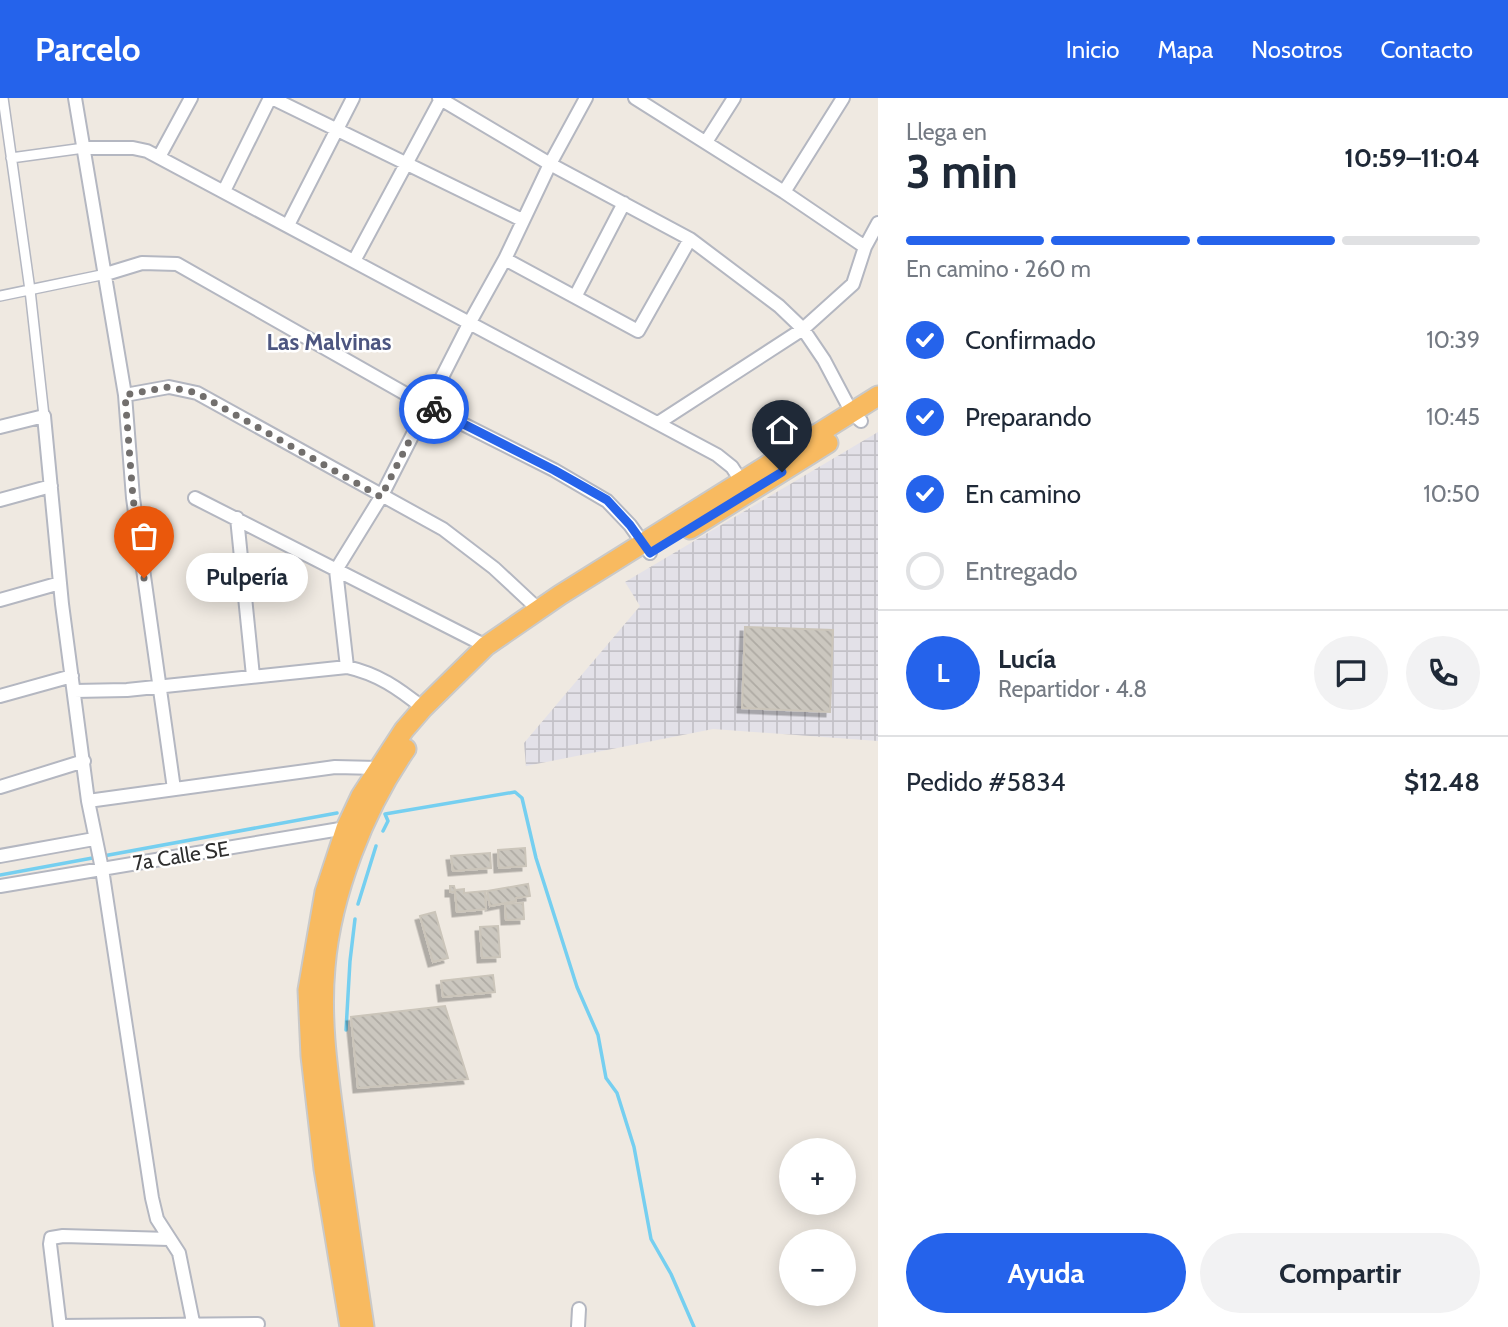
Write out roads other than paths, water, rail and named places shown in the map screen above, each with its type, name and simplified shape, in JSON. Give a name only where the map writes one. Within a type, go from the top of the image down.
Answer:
[{"type":"highway","points":[[350,1327],[323,1157],[311,1056],[308,989],[325,892],[378,768],[423,708],[486,646],[538,610],[646,548],[857,417],[878,396]]},
{"type":"highway","points":[[364,1327],[327,1063],[323,1004],[325,964],[353,831],[398,760],[422,728],[458,689],[528,629],[741,481],[857,417],[878,410]]},
{"type":"street","points":[[3,98],[30,290],[60,583],[88,801],[101,867],[152,1198],[157,1219],[179,1253],[193,1326]]},
{"type":"street","points":[[75,98],[125,395],[133,498],[174,789]]},
{"type":"street","points":[[159,158],[191,98]]},
{"type":"street","points":[[224,191],[271,98],[522,220]]},
{"type":"street","points":[[288,225],[353,98]]},
{"type":"street","points":[[347,667],[336,570],[381,497],[586,98]]},
{"type":"street","points":[[635,98],[784,192],[865,247]]},
{"type":"street","points":[[706,142],[734,98]]},
{"type":"street","points":[[784,192],[844,98]]},
{"type":"street","points":[[354,261],[440,99],[550,164],[690,239],[779,306],[803,329],[857,417]]},
{"type":"street","points":[[11,158],[84,148],[133,148],[159,158],[717,455],[732,467],[741,481]]},
{"type":"street","points":[[575,297],[624,203]]},
{"type":"street","points":[[658,423],[803,329],[853,284],[865,247],[878,223]]},
{"type":"street","points":[[505,259],[638,331],[690,239]]},
{"type":"street","points":[[0,296],[106,274],[142,263],[177,264],[427,406],[607,500],[646,548]]},
{"type":"street","points":[[125,395],[169,387],[197,393],[443,529],[494,568],[538,610]]},
{"type":"street","points":[[0,427],[44,416]]},
{"type":"street","points":[[0,500],[51,486]]},
{"type":"street","points":[[195,498],[486,646]]},
{"type":"street","points":[[237,518],[253,676]]},
{"type":"street","points":[[0,600],[60,583]]},
{"type":"street","points":[[75,691],[127,690],[347,667],[370,673],[402,691],[423,708]]},
{"type":"street","points":[[0,696],[72,676]]},
{"type":"street","points":[[0,787],[83,761]]},
{"type":"street","points":[[88,801],[335,767],[378,768]]},
{"type":"street","name":"7a Calle SE","points":[[0,886],[101,867],[353,831]]},
{"type":"street","points":[[0,856],[95,844]]},
{"type":"street","points":[[169,1240],[64,1236],[51,1238],[60,1326],[258,1324]]},
{"type":"street","points":[[578,1327],[579,1309]]},
{"type":"waterway","points":[[383,831],[388,821],[385,814],[515,792],[522,798],[536,858],[577,987],[598,1035],[606,1078],[617,1093],[634,1147],[651,1239],[671,1274],[694,1327]]},
{"type":"waterway","points":[[0,875],[337,813]]},
{"type":"waterway","points":[[358,904],[376,846]]},
{"type":"waterway","points":[[346,1030],[355,919]]},
{"type":"place","name":"Pulpería","points":[[144,578]]},
{"type":"district","name":"Las Malvinas","points":[[329,342]]}]
